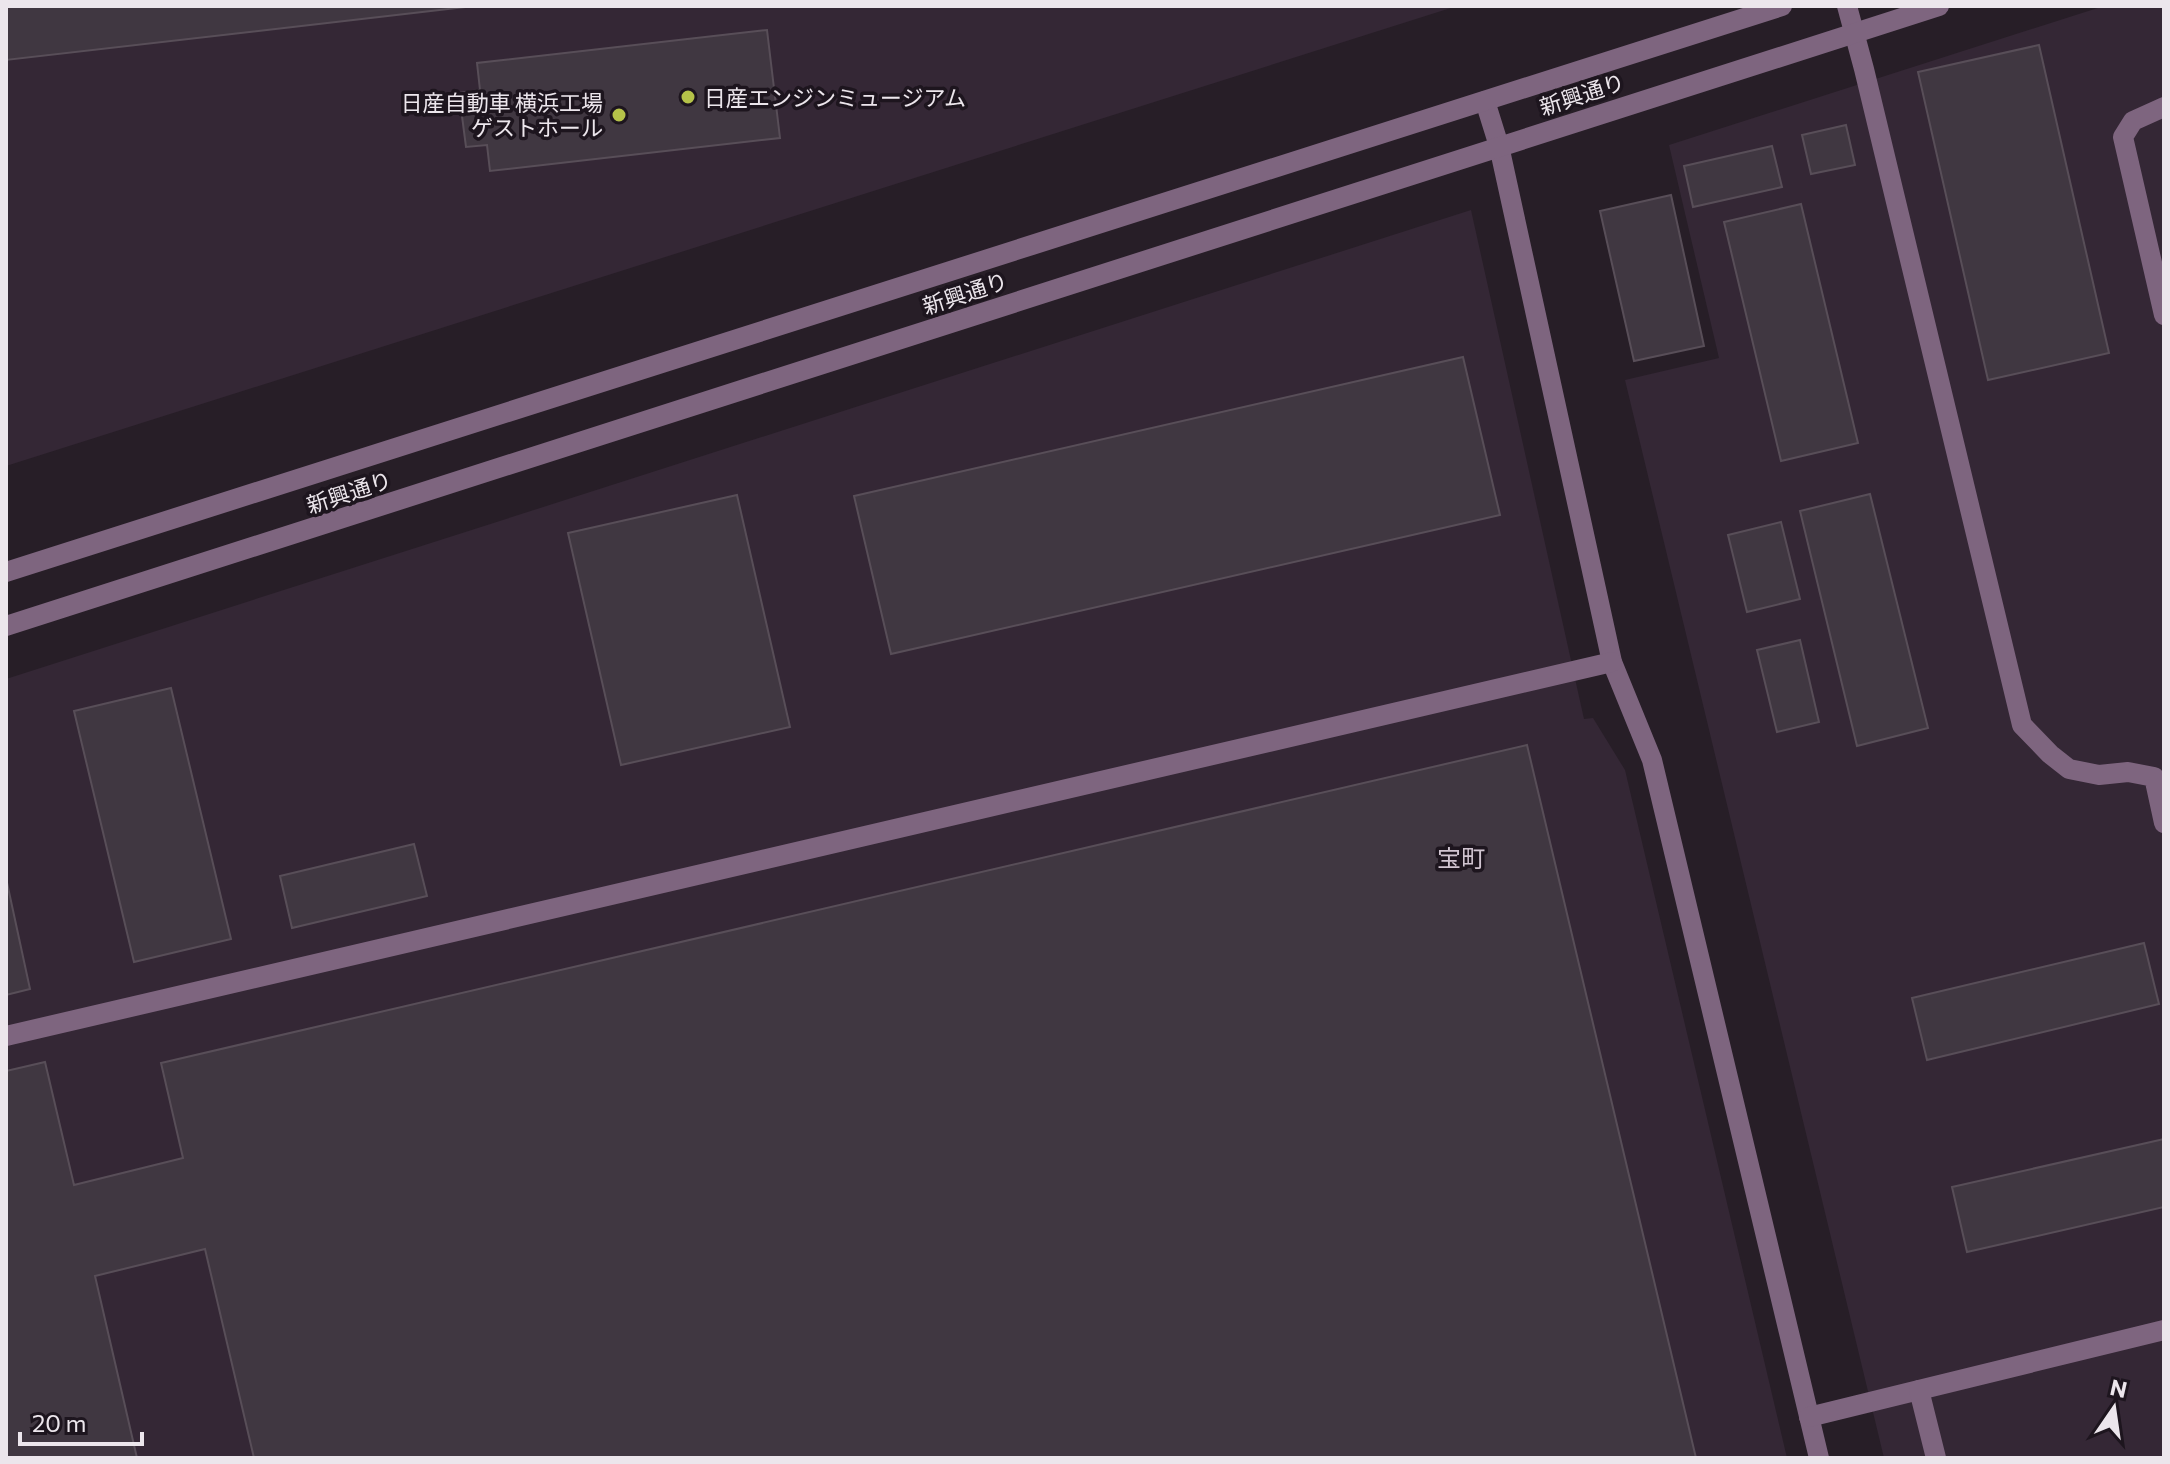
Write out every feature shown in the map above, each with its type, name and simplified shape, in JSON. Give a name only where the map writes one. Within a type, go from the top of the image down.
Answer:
[{"type":"street","name":"新興通り","points":[[6,572],[1782,6]]},
{"type":"street","points":[[1847,6],[2022,725],[2069,769],[2099,775],[2159,772],[2164,823]]},
{"type":"street","name":"新興通り","points":[[6,626],[1939,6]]},
{"type":"street","points":[[1485,101],[1499,146],[1612,662],[1652,760],[1819,1458]]},
{"type":"street","points":[[2164,107],[2133,121],[2123,137],[2164,315]]},
{"type":"street","points":[[6,1036],[1612,662]]},
{"type":"street","points":[[1809,1417],[2164,1330]]},
{"type":"street","points":[[1919,1390],[1936,1458]]},
{"type":"shaded area","points":[[6,6],[1457,6],[6,466]]},
{"type":"shaded area","points":[[2104,6],[2164,6],[2164,1458],[1884,1458],[1625,380],[1719,358],[1669,145]]},
{"type":"shaded area","points":[[1471,210],[1584,719],[1593,718],[1625,770],[1787,1458],[6,1458],[6,679]]},
{"type":"building","points":[[6,6],[474,6],[6,60]]},
{"type":"building","name":"日産自動車 横浜工場 ゲストホール","points":[[767,30],[780,138],[490,171],[487,145],[466,147],[459,93],[480,90],[477,63]]},
{"type":"building","points":[[2039,45],[2109,353],[1988,380],[1918,72]]},
{"type":"building","points":[[1846,125],[1855,165],[1811,174],[1802,135]]},
{"type":"building","points":[[1772,146],[1782,187],[1693,207],[1684,166]]},
{"type":"building","points":[[1671,195],[1704,346],[1634,361],[1600,211]]},
{"type":"building","points":[[1801,204],[1858,443],[1781,461],[1724,222]]},
{"type":"building","points":[[1463,357],[1500,515],[891,654],[854,496]]},
{"type":"building","points":[[1870,494],[1928,728],[1857,746],[1800,511]]},
{"type":"building","points":[[737,495],[790,727],[621,765],[568,533]]},
{"type":"building","points":[[1781,522],[1800,599],[1747,612],[1728,535]]},
{"type":"building","points":[[1800,640],[1819,722],[1777,732],[1757,650]]},
{"type":"building","points":[[171,688],[231,939],[134,962],[74,711]]},
{"type":"building","points":[[1527,745],[1696,1458],[254,1458],[205,1249],[95,1276],[137,1458],[6,1458],[6,1071],[45,1062],[74,1185],[183,1158],[161,1063]]},
{"type":"building","points":[[414,844],[427,896],[292,928],[280,876]]},
{"type":"building","points":[[6,878],[30,989],[6,995]]},
{"type":"building","points":[[2144,943],[2159,1004],[1927,1060],[1912,998]]},
{"type":"building","points":[[2164,1139],[2164,1207],[1967,1252],[1952,1187]]},
{"type":"place","name":"日産エンジンミュージアム","points":[[688,97]]},
{"type":"place","name":"日産自動車 横浜工場 ゲストホール","points":[[619,115]]},
{"type":"district","name":"宝町","points":[[1461,857]]}]
